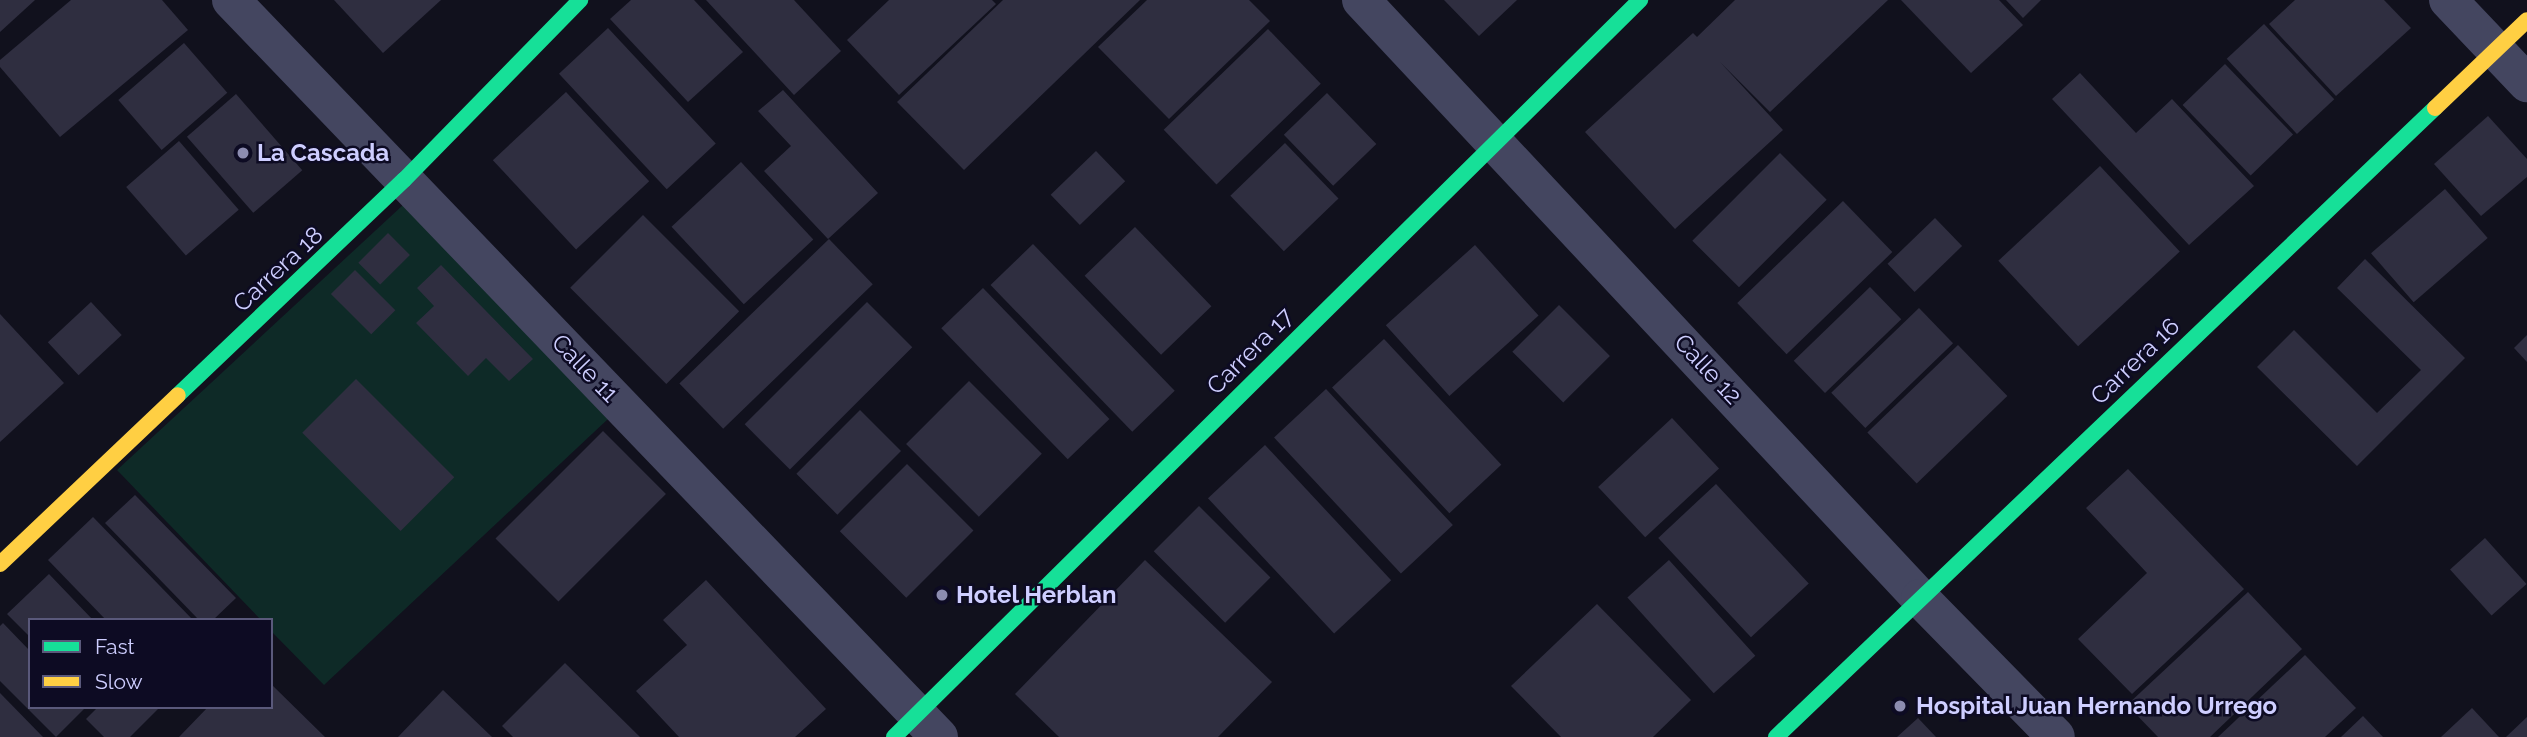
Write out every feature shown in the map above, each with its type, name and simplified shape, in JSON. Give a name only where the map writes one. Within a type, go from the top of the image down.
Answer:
[{"type":"street","name":"Calle 11","points":[[231,0],[404,180],[917,729]]},
{"type":"street","name":"Carrera 18","points":[[0,564],[404,180],[580,0]]},
{"type":"street","name":"Calle 12","points":[[1361,0],[1495,140],[1920,598],[2056,737]]},
{"type":"street","name":"Carrera 17","points":[[917,729],[1495,140],[1640,0]]},
{"type":"street","points":[[2448,0],[2527,83]]},
{"type":"street","name":"Carrera 16","points":[[1776,737],[2527,20]]},
{"type":"green space","points":[[403,205],[608,419],[324,685],[273,633],[273,618],[259,618],[117,470]]},
{"type":"building","points":[[0,0],[35,0],[0,32]]},
{"type":"building","points":[[71,0],[162,0],[188,30],[60,137],[0,67],[0,60]]},
{"type":"building","points":[[334,0],[441,0],[383,53]]},
{"type":"building","points":[[631,0],[694,0],[743,52],[688,102],[610,19]]},
{"type":"building","points":[[706,0],[794,0],[841,51],[794,95]]},
{"type":"building","points":[[889,0],[992,0],[996,4],[899,95],[847,40]]},
{"type":"building","points":[[1003,0],[1140,0],[964,170],[897,102]]},
{"type":"building","points":[[1147,0],[1249,0],[1270,21],[1169,119],[1098,47]]},
{"type":"building","points":[[1444,0],[1517,0],[1479,36]]},
{"type":"building","points":[[1735,0],[1888,0],[1770,112],[1720,62],[1783,130],[1675,229],[1585,132],[1693,33],[1697,37]]},
{"type":"building","points":[[1901,0],[1999,0],[2023,25],[1971,73]]},
{"type":"building","points":[[2006,0],[2041,0],[2023,18]]},
{"type":"building","points":[[2295,0],[2384,0],[2411,28],[2336,96],[2269,24]]},
{"type":"building","points":[[2264,24],[2334,99],[2297,134],[2227,59]]},
{"type":"building","points":[[608,28],[716,144],[667,189],[559,74]]},
{"type":"building","points":[[1268,29],[1321,84],[1216,184],[1164,130]]},
{"type":"building","points":[[184,43],[227,93],[162,150],[118,100]]},
{"type":"building","points":[[2225,64],[2293,134],[2251,175],[2183,105]]},
{"type":"building","points":[[2080,73],[2136,133],[2172,99],[2254,186],[2189,245],[2052,99]]},
{"type":"building","points":[[783,90],[878,193],[828,239],[764,171],[791,146],[758,111]]},
{"type":"building","points":[[566,92],[649,181],[576,249],[493,160]]},
{"type":"building","points":[[1327,93],[1376,144],[1333,186],[1284,135]]},
{"type":"building","name":"La Cascada","points":[[236,94],[302,170],[253,213],[187,137]]},
{"type":"building","points":[[2488,116],[2527,159],[2527,177],[2481,216],[2434,164]]},
{"type":"building","points":[[179,141],[239,210],[186,256],[126,187]]},
{"type":"building","points":[[1285,143],[1338,198],[1284,251],[1230,196]]},
{"type":"building","points":[[1096,151],[1125,181],[1080,225],[1051,195]]},
{"type":"building","points":[[1780,153],[1827,200],[1739,287],[1692,241]]},
{"type":"building","points":[[741,162],[813,240],[744,304],[672,227]]},
{"type":"building","points":[[2100,166],[2180,252],[2078,346],[1998,261]]},
{"type":"building","points":[[2445,189],[2488,238],[2414,302],[2371,253]]},
{"type":"building","points":[[1843,201],[1892,252],[1787,354],[1737,303]]},
{"type":"building","points":[[643,215],[739,311],[666,384],[570,288]]},
{"type":"building","points":[[1935,218],[1962,246],[1915,292],[1888,264]]},
{"type":"building","points":[[1135,227],[1211,306],[1161,355],[1085,276]]},
{"type":"building","points":[[388,233],[410,255],[380,285],[358,263]]},
{"type":"building","points":[[829,239],[873,284],[723,429],[679,383]]},
{"type":"building","points":[[1033,244],[1175,391],[1132,432],[991,285]]},
{"type":"building","points":[[1475,245],[1539,316],[1449,396],[1386,325]]},
{"type":"building","points":[[2365,259],[2465,358],[2357,466],[2257,367],[2294,330],[2377,413],[2421,370],[2337,288]]},
{"type":"building","points":[[441,265],[533,359],[509,381],[486,358],[468,376],[416,323],[434,306],[417,288]]},
{"type":"building","points":[[355,270],[395,310],[371,334],[331,294]]},
{"type":"building","points":[[1870,287],[1901,319],[1825,393],[1794,361]]},
{"type":"building","points":[[983,288],[1109,419],[1068,459],[941,328]]},
{"type":"building","points":[[91,302],[122,335],[79,375],[48,342]]},
{"type":"building","points":[[867,302],[912,347],[790,470],[745,424]]},
{"type":"building","points":[[1559,305],[1610,356],[1563,403],[1512,352]]},
{"type":"building","points":[[1919,308],[1953,343],[1865,428],[1831,393]]},
{"type":"building","points":[[0,314],[64,383],[0,442]]},
{"type":"building","points":[[2527,335],[2527,362],[2514,348]]},
{"type":"building","points":[[1384,339],[1501,465],[1449,513],[1332,387]]},
{"type":"building","points":[[1958,345],[2007,396],[1917,484],[1867,433]]},
{"type":"building","points":[[356,379],[454,477],[401,531],[302,433]]},
{"type":"building","points":[[969,381],[1042,454],[979,517],[906,444]]},
{"type":"building","points":[[1326,389],[1453,525],[1401,573],[1274,437]]},
{"type":"building","points":[[860,410],[901,451],[837,515],[796,474]]},
{"type":"building","points":[[1672,418],[1719,468],[1645,537],[1598,487]]},
{"type":"building","points":[[603,431],[666,494],[558,601],[496,538]]},
{"type":"building","points":[[1265,445],[1391,580],[1334,633],[1208,498]]},
{"type":"building","points":[[907,464],[973,530],[906,598],[840,531]]},
{"type":"building","points":[[2128,469],[2244,589],[2132,694],[2078,639],[2147,573],[2086,508]]},
{"type":"building","points":[[1716,484],[1809,583],[1751,637],[1658,538]]},
{"type":"building","points":[[135,495],[236,598],[215,618],[197,618],[105,523]]},
{"type":"building","points":[[1199,506],[1270,577],[1225,623],[1154,551]]},
{"type":"building","points":[[93,517],[191,618],[104,618],[48,560]]},
{"type":"building","points":[[2485,538],[2526,584],[2492,616],[2450,569]]},
{"type":"building","points":[[1145,560],[1272,682],[1218,737],[1059,737],[1015,694]]},
{"type":"building","points":[[1669,560],[1755,656],[1714,693],[1627,597]]},
{"type":"building","points":[[49,574],[91,618],[28,618],[28,635],[7,614]]},
{"type":"building","points":[[706,580],[826,709],[795,737],[679,737],[636,691],[687,645],[663,620]]},
{"type":"building","points":[[2248,592],[2302,649],[2210,737],[2158,737],[2127,705]]},
{"type":"building","points":[[1597,604],[1691,700],[1653,737],[1561,737],[1511,686]]},
{"type":"building","points":[[3,623],[28,649],[28,709],[0,681],[0,626]]},
{"type":"building","points":[[2305,655],[2356,708],[2325,737],[2218,737]]},
{"type":"building","points":[[565,663],[640,737],[513,737],[502,726]]},
{"type":"building","points":[[273,686],[325,737],[179,737],[206,709],[273,709]]},
{"type":"building","points":[[443,690],[492,737],[398,737]]},
{"type":"building","points":[[0,693],[43,737],[0,737]]},
{"type":"building","points":[[2472,708],[2499,737],[2441,737]]},
{"type":"building","points":[[28,709],[84,709],[56,737]]},
{"type":"building","points":[[96,709],[158,709],[130,737],[104,737],[86,719]]},
{"type":"building","points":[[2363,716],[2383,737],[2341,737]]},
{"type":"building","points":[[2527,717],[2527,737],[2506,737]]},
{"type":"building","points":[[1918,718],[1936,737],[1897,737]]},
{"type":"traffic: fast","points":[[178,395],[404,180],[580,0]]},
{"type":"traffic: fast","points":[[894,737],[1640,0]]},
{"type":"traffic: fast","points":[[1776,737],[2435,108]]},
{"type":"traffic: slow","points":[[2435,108],[2527,20]]},
{"type":"traffic: slow","points":[[0,564],[178,395]]},
{"type":"place","name":"La Cascada","points":[[243,153]]},
{"type":"place","name":"Hotel Herblan","points":[[942,595]]},
{"type":"place","name":"Hospital Juan Hernando Urrego","points":[[1900,706]]}]
